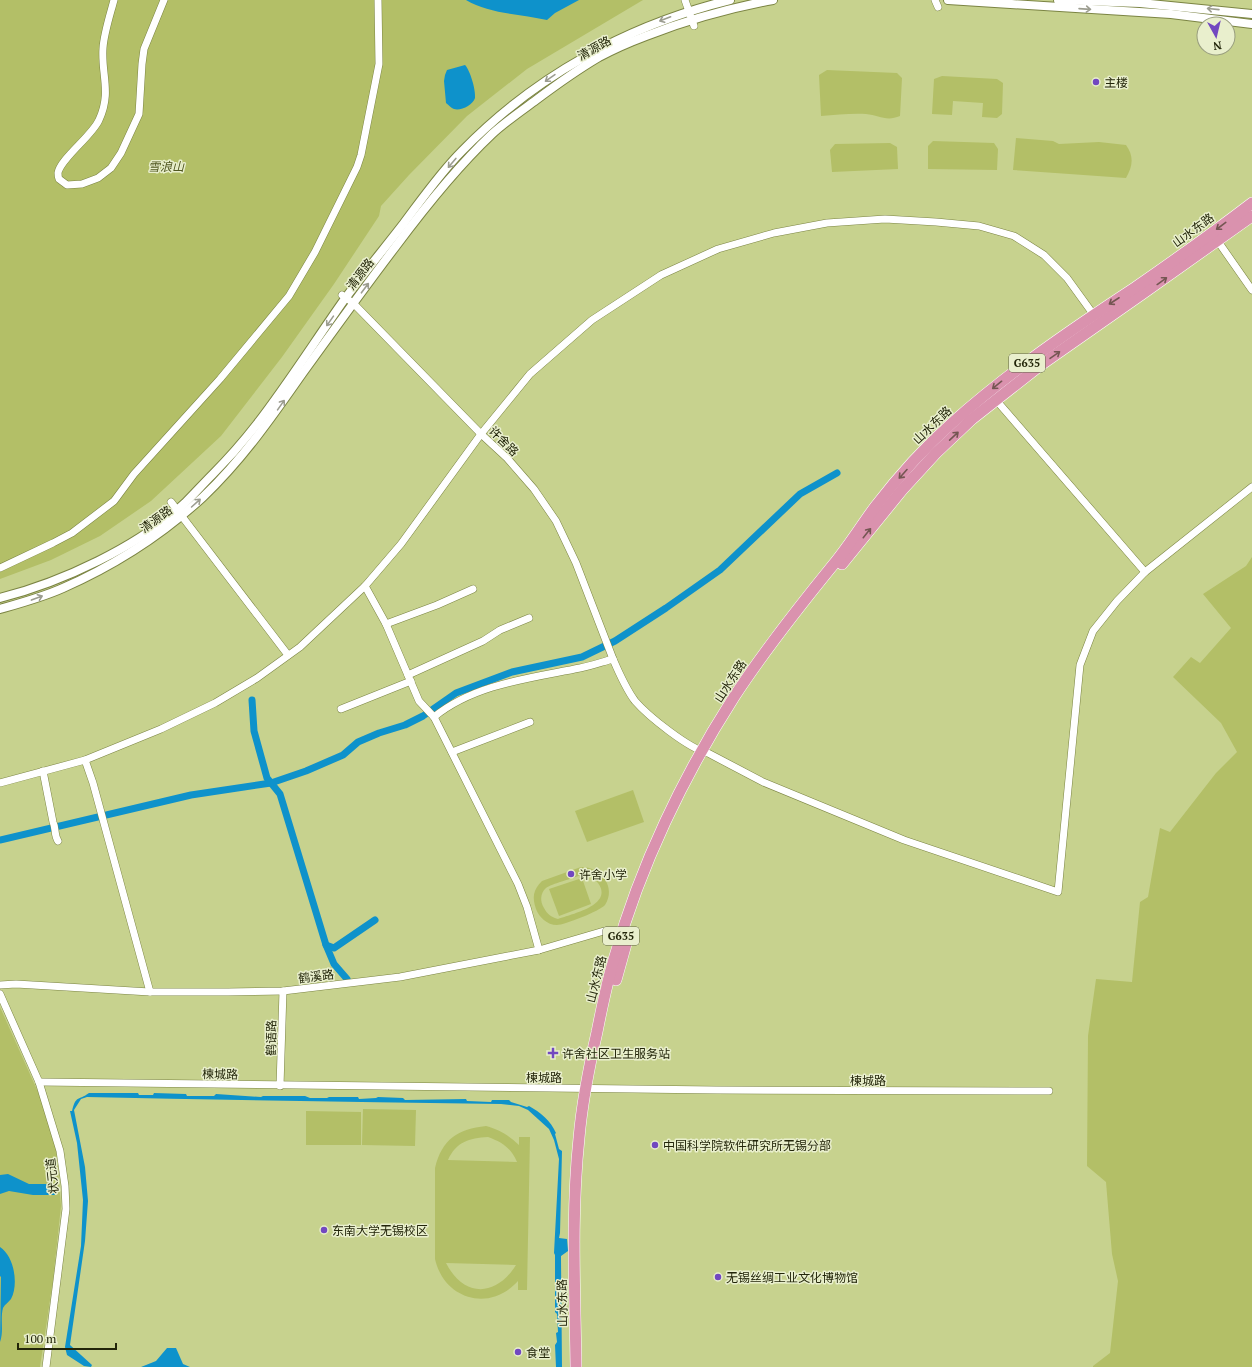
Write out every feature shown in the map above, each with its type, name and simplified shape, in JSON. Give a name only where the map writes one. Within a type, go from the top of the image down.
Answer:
[{"type":"highway","name":"山水东路","points":[[705,752],[760,670],[902,490],[936,453],[972,419],[1137,286],[1252,203]]},
{"type":"highway","name":"山水东路","points":[[576,1367],[575,1201],[578,1142],[589,1088],[626,934],[662,844],[705,752],[734,698],[759,660],[837,560],[894,482],[936,438],[1007,377],[1096,319],[1142,294],[1252,216]]},
{"type":"highway","name":"山水东路","points":[[584,1367],[581,1213],[584,1139],[589,1088]]},
{"type":"street","points":[[114,0],[103,47],[106,94],[104,108],[99,121],[64,162],[58,173],[59,179],[67,185],[82,184],[98,178],[111,168],[121,153],[139,114],[144,49],[164,0]]},
{"type":"street","points":[[0,568],[72,533],[114,501],[134,474],[220,379],[289,296],[315,252],[357,167],[361,155],[379,64],[378,0]]},
{"type":"street","points":[[685,0],[692,18]]},
{"type":"street","name":"清源路","points":[[0,598],[55,581],[92,563],[151,530],[204,496],[232,467],[261,433],[353,303],[435,194],[493,134],[562,81],[600,56],[692,18],[730,0]]},
{"type":"street","name":"清源路","points":[[0,609],[56,591],[90,576],[118,559],[179,512],[184,504],[232,454],[257,424],[344,296],[440,176],[461,152],[508,108],[561,71],[602,47],[632,32],[773,0]]},
{"type":"street","points":[[934,0],[938,7]]},
{"type":"street","points":[[948,0],[1171,14],[1252,24]]},
{"type":"street","points":[[1058,0],[1140,3],[1252,14]]},
{"type":"street","points":[[0,783],[85,760],[161,729],[215,703],[257,678],[288,655],[300,646],[365,586],[401,544],[481,434],[530,374],[592,320],[661,275],[718,249],[781,232],[827,223],[885,219],[979,226],[1014,236],[1044,255],[1067,278],[1096,319]]},
{"type":"street","points":[[1217,240],[1252,290]]},
{"type":"street","name":"许舍路","points":[[344,296],[353,303],[481,434],[507,458],[534,489],[556,521],[576,563],[612,657],[635,700],[652,718],[674,734],[705,752],[763,782],[897,838],[1058,892],[1080,665],[1093,631],[1117,601],[1145,572]]},
{"type":"street","points":[[996,400],[1145,572],[1252,487]]},
{"type":"street","points":[[170,502],[288,655]]},
{"type":"street","points":[[365,586],[386,624],[420,702],[434,716],[518,884],[527,907],[539,950]]},
{"type":"street","points":[[386,624],[437,605],[473,588]]},
{"type":"street","points":[[341,709],[410,678],[484,641],[500,630],[529,618]]},
{"type":"street","points":[[434,716],[447,706],[484,690],[522,679],[582,668],[612,657]]},
{"type":"street","points":[[452,752],[530,722]]},
{"type":"street","points":[[85,760],[98,801],[150,992]]},
{"type":"street","points":[[43,771],[58,841]]},
{"type":"street","name":"鹤溪路","points":[[0,985],[16,984],[150,992],[283,991],[400,977],[492,960],[539,950],[604,931],[626,934]]},
{"type":"street","name":"鹤语路","points":[[280,1086],[283,991]]},
{"type":"street","name":"状元道","points":[[0,994],[39,1082],[60,1151],[65,1186],[66,1209],[46,1367]]},
{"type":"street","name":"楝城路","points":[[39,1082],[716,1090],[1048,1091]]},
{"type":"green space","name":"雪浪山","points":[[0,0],[643,0],[527,69],[467,116],[409,175],[381,206],[379,216],[334,284],[282,357],[221,436],[151,501],[100,536],[51,560],[0,579]]},
{"type":"green space","points":[[827,70],[897,73],[902,78],[900,116],[895,118],[883,118],[871,115],[844,114],[821,116],[819,75]]},
{"type":"green space","points":[[942,76],[997,79],[1003,83],[1002,114],[997,118],[982,117],[983,103],[953,101],[952,115],[932,114],[934,79]]},
{"type":"green space","points":[[1016,138],[1053,141],[1059,144],[1099,142],[1126,145],[1129,149],[1132,161],[1126,178],[1013,170]]},
{"type":"green space","points":[[933,141],[994,143],[998,149],[997,170],[928,169],[928,146]]},
{"type":"green space","points":[[890,143],[897,147],[898,169],[832,172],[830,150],[835,144]]},
{"type":"green space","points":[[1252,557],[1252,1367],[1093,1367],[1110,1353],[1118,1281],[1112,1254],[1106,1182],[1087,1166],[1088,1036],[1096,979],[1132,982],[1140,902],[1148,897],[1160,828],[1170,832],[1216,773],[1237,752],[1221,723],[1173,677],[1191,657],[1200,663],[1231,628],[1203,594],[1246,566]]},
{"type":"green space","points":[[633,790],[644,822],[587,842],[575,811]]},
{"type":"green space","points":[[581,867],[588,868],[594,870],[605,879],[609,891],[608,898],[605,905],[596,911],[567,923],[553,925],[541,918],[535,905],[534,894],[542,881]],"holes":[[[581,875],[588,876],[598,883],[601,891],[600,897],[596,903],[581,911],[558,919],[548,914],[541,900],[544,890],[553,885]]]},
{"type":"green space","points":[[582,878],[591,904],[559,916],[549,889]]},
{"type":"green space","points":[[0,1007],[38,1092],[55,1139],[61,1206],[53,1280],[40,1367],[0,1367]]},
{"type":"green space","points":[[363,1109],[416,1110],[415,1146],[362,1145]]},
{"type":"green space","points":[[306,1111],[361,1112],[361,1145],[306,1145]]},
{"type":"green space","points":[[486,1126],[496,1129],[519,1145],[519,1137],[530,1137],[527,1290],[518,1290],[518,1281],[506,1291],[494,1297],[481,1299],[469,1297],[458,1292],[448,1284],[440,1273],[435,1259],[435,1168],[438,1158],[447,1143],[453,1137],[459,1133],[476,1127]],"holes":[[[488,1137],[506,1146],[517,1162],[448,1160],[455,1149],[464,1142],[475,1138]],[[446,1263],[516,1265],[508,1276],[499,1283],[490,1288],[480,1289],[462,1283],[453,1274]]]},
{"type":"water","points":[[466,0],[579,0],[555,13],[547,20],[495,11],[475,5]]},
{"type":"water","points":[[465,65],[472,80],[475,90],[475,98],[472,103],[466,107],[454,109],[446,103],[444,81],[445,75],[447,70]]},
{"type":"water","points":[[89,1093],[138,1093],[139,1095],[153,1095],[154,1093],[186,1094],[187,1096],[214,1096],[216,1094],[261,1097],[305,1096],[310,1098],[358,1097],[359,1099],[378,1097],[403,1098],[405,1100],[466,1099],[467,1101],[491,1102],[492,1100],[509,1100],[527,1107],[529,1106],[541,1114],[551,1125],[556,1133],[559,1149],[562,1151],[559,1238],[567,1239],[568,1251],[561,1256],[562,1367],[556,1367],[555,1345],[557,1342],[556,1333],[558,1332],[557,1314],[555,1312],[554,1253],[559,1159],[554,1140],[549,1129],[528,1110],[519,1106],[501,1104],[87,1097],[81,1099],[74,1110],[85,1167],[88,1201],[85,1241],[70,1345],[92,1365],[91,1367],[84,1366],[67,1355],[65,1347],[81,1246],[83,1200],[77,1143],[70,1111],[72,1111],[76,1100]]},
{"type":"water","points":[[8,1174],[29,1184],[54,1184],[55,1195],[33,1195],[9,1191],[0,1194],[0,1175]]},
{"type":"water","points":[[0,1247],[5,1251],[12,1263],[15,1286],[11,1299],[3,1308],[2,1334],[0,1342],[1,1277]]},
{"type":"water","points":[[167,1348],[176,1348],[183,1364],[190,1367],[141,1367],[156,1361]]},
{"type":"waterway","points":[[0,840],[191,795],[271,783],[306,771],[343,755],[358,742],[379,733],[405,725],[423,716],[456,693],[512,672],[582,657],[615,641],[666,608],[720,570],[800,494],[837,473]]},
{"type":"waterway","points":[[252,700],[254,731],[267,778],[280,794],[326,945],[334,948],[375,920]]},
{"type":"waterway","points":[[326,945],[334,964],[347,979]]},
{"type":"place","name":"主楼","points":[[1096,82]]},
{"type":"place","name":"许舍小学","points":[[571,874]]},
{"type":"place","name":"许舍社区卫生服务站","points":[[553,1053]]},
{"type":"place","name":"中国科学院软件研究所无锡分部","points":[[655,1145]]},
{"type":"place","name":"东南大学无锡校区","points":[[324,1230]]},
{"type":"place","name":"无锡丝绸工业文化博物馆","points":[[718,1277]]},
{"type":"place","name":"食堂","points":[[518,1352]]}]
